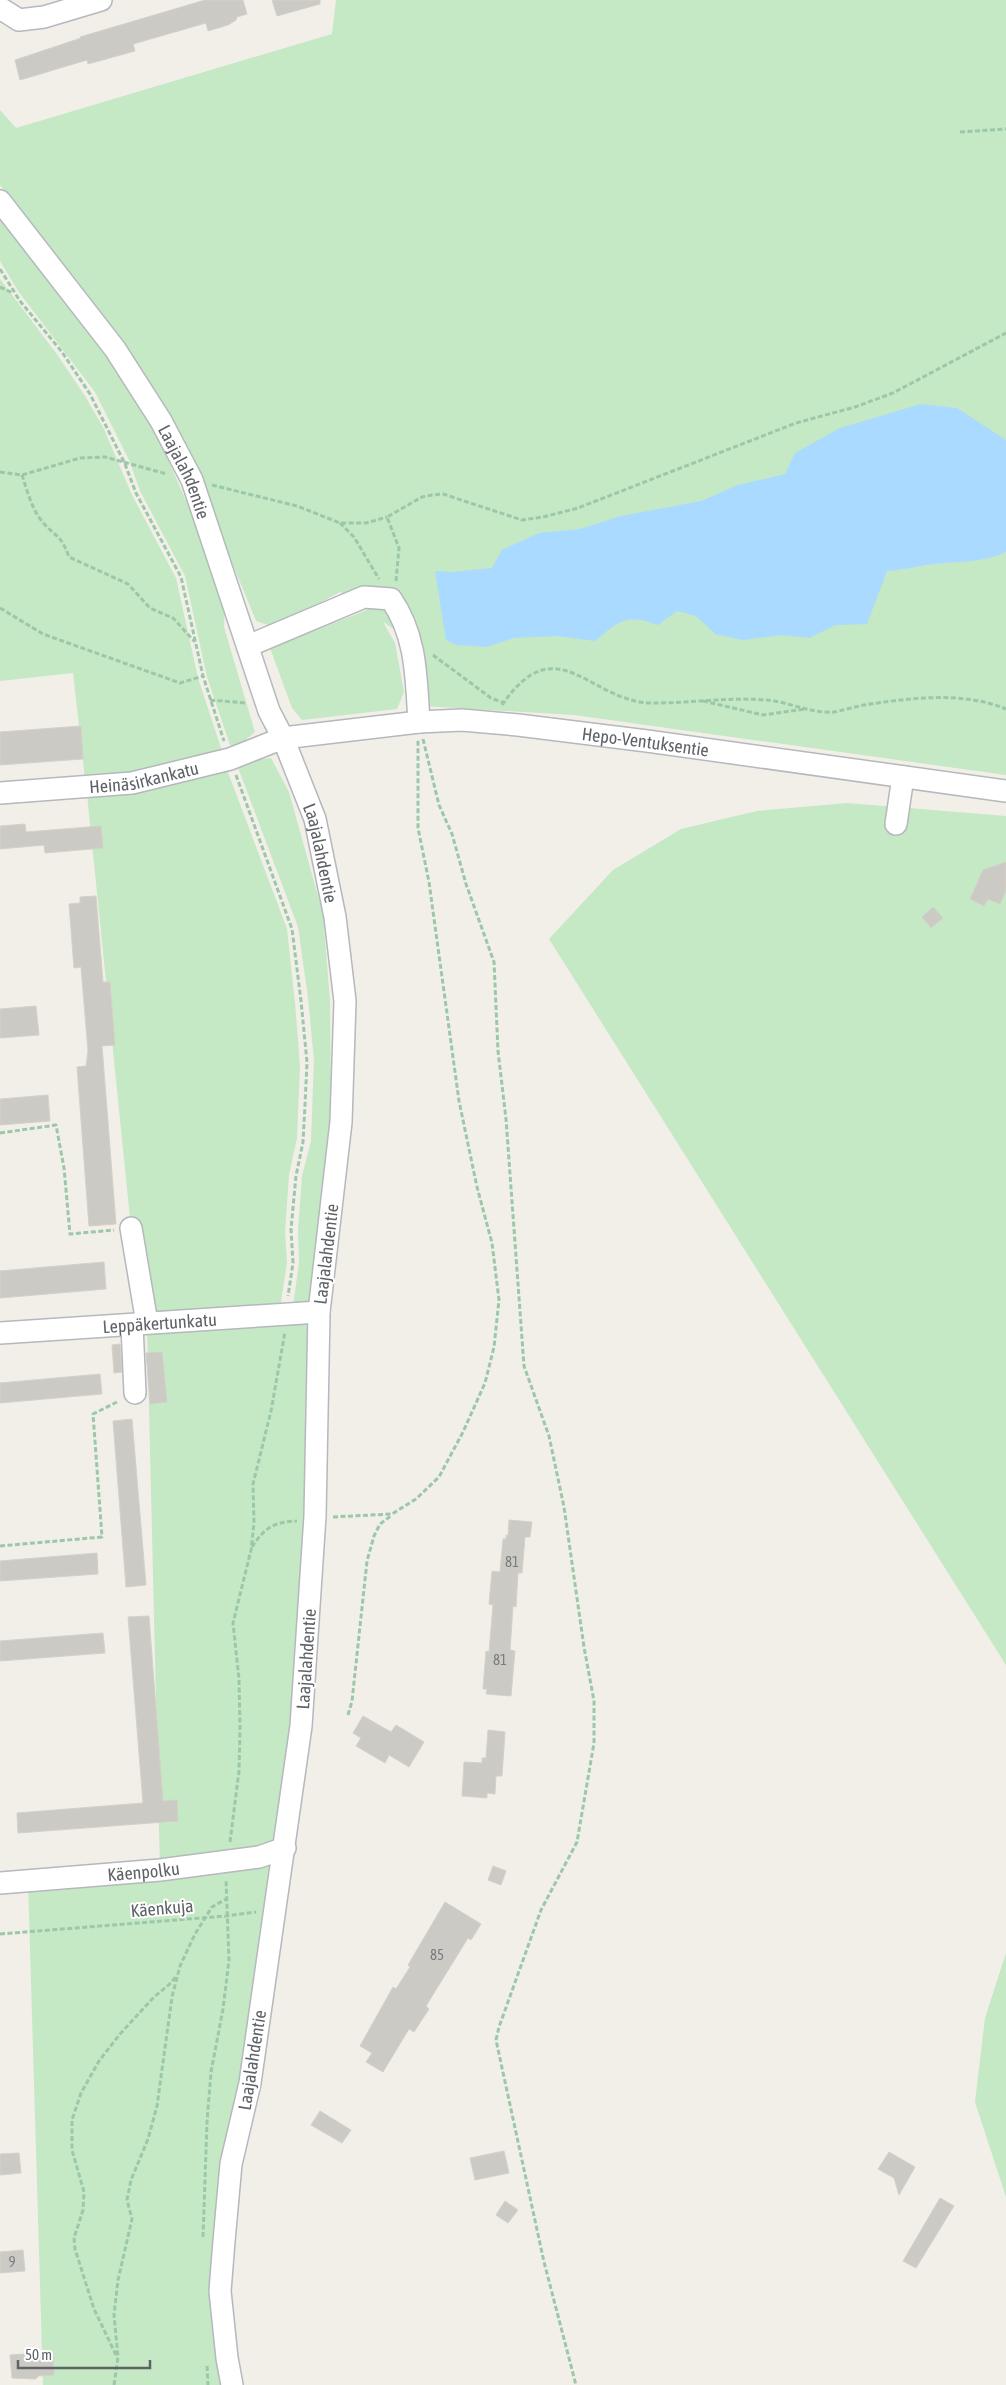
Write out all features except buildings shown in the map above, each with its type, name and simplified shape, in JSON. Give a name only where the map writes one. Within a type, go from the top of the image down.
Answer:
[{"type":"street","points":[[0,8],[19,20],[44,17],[101,0]]},
{"type":"street","name":"Laajalahdentie","points":[[0,202],[115,349],[161,421],[192,480],[269,711],[283,738],[315,820],[335,917],[345,1001],[341,1122],[319,1312],[315,1516],[302,1726],[250,2083],[231,2164],[224,2240],[220,2290],[227,2358],[232,2385]]},
{"type":"street","points":[[248,646],[364,597],[391,599],[403,617],[414,655],[419,722]]},
{"type":"street","name":"Hepo-Ventuksentie","points":[[283,738],[419,722],[462,720],[491,722],[638,740],[1006,791]]},
{"type":"street","name":"Heinäsirkankatu","points":[[0,793],[132,783],[230,758],[283,738]]},
{"type":"street","points":[[896,824],[902,777]]},
{"type":"street","points":[[131,1228],[139,1324],[135,1393]]},
{"type":"street","name":"Leppäkertunkatu","points":[[0,1333],[319,1312]]},
{"type":"street","name":"Käenpolku","points":[[0,1883],[160,1870],[259,1857],[284,1848]]},
{"type":"path","points":[[960,132],[1006,129]]},
{"type":"path","points":[[0,269],[15,293],[62,352],[90,394],[125,464],[136,493],[181,577],[210,700],[292,929],[301,1001],[307,1062],[303,1142],[294,1193],[291,1229],[293,1262],[277,1384],[253,1484],[254,1523],[251,1550],[232,1622],[239,1679],[239,1754],[235,1814],[226,1860],[226,1916],[229,1960],[223,2009],[211,2072],[206,2122],[203,2244]]},
{"type":"path","points":[[0,287],[15,293]]},
{"type":"path","points":[[0,472],[22,475],[80,458],[105,457],[125,464],[297,506],[340,523],[366,523],[388,517],[422,497],[432,494],[443,494],[468,501],[522,520],[544,517],[578,508],[796,423],[855,408],[894,393],[1006,333]]},
{"type":"path","points":[[22,475],[41,520],[63,540],[69,557],[128,584],[150,608],[173,618],[196,642]]},
{"type":"path","points":[[388,517],[399,548],[398,576],[391,599]]},
{"type":"path","points":[[340,523],[354,537],[391,599]]},
{"type":"path","points":[[0,608],[43,634],[172,681],[180,683],[203,676]]},
{"type":"path","points":[[429,651],[481,691],[504,703]]},
{"type":"path","points":[[491,722],[516,685],[536,670],[564,670],[592,681],[622,699],[653,703],[698,700],[769,700],[834,712],[911,699],[959,698],[1006,709]]},
{"type":"path","points":[[210,700],[246,703],[269,711]]},
{"type":"path","points":[[698,700],[763,715],[808,708]]},
{"type":"path","points":[[348,1715],[352,1701],[366,1560],[374,1536],[380,1524],[416,1499],[439,1477],[463,1432],[485,1382],[494,1347],[499,1300],[492,1243],[477,1187],[459,1101],[428,882],[418,828],[417,755],[419,722]]},
{"type":"path","points":[[419,722],[439,804],[452,834],[466,884],[494,962],[497,1042],[506,1119],[524,1366],[549,1436],[564,1507],[594,1701],[594,1743],[577,1842],[538,1919],[496,2040],[544,2262],[576,2385]]},
{"type":"path","points":[[0,1133],[56,1125],[64,1168],[70,1234],[131,1228]]},
{"type":"path","points":[[0,1546],[102,1537],[93,1414],[135,1393]]},
{"type":"path","points":[[251,1550],[261,1533],[280,1522],[304,1520],[315,1516],[346,1518],[392,1514]]},
{"type":"path","points":[[118,2358],[94,2309],[75,2250],[74,2238],[83,2210],[84,2192],[72,2150],[72,2120],[81,2093],[99,2061],[144,2008],[172,1983],[195,1934],[212,1908],[226,1898]]},
{"type":"path","name":"Käenkuja","points":[[0,1934],[207,1918],[274,1909]]},
{"type":"path","points":[[114,2385],[118,2358],[114,2315],[118,2280],[132,2219],[127,2200],[157,2106],[172,1997],[178,1972]]},
{"type":"path","points":[[207,2356],[208,2385]]},
{"type":"green space","points":[[336,0],[1006,0],[1006,775],[574,715],[422,706],[411,640],[383,622],[395,643],[404,692],[397,709],[302,720],[292,708],[270,648],[367,610],[340,592],[274,627],[256,621],[195,472],[124,343],[0,185],[0,110],[16,128],[332,34]]},
{"type":"green space","points":[[0,216],[107,354],[153,425],[201,535],[225,606],[224,627],[255,732],[232,751],[207,677],[185,576],[140,491],[129,460],[95,392],[18,291],[0,261]]},
{"type":"green space","points":[[0,279],[56,353],[85,396],[104,429],[132,495],[176,578],[198,678],[222,751],[130,774],[85,779],[73,673],[0,681]]},
{"type":"green space","points":[[271,758],[289,792],[323,914],[330,1001],[331,1114],[312,1300],[293,1306],[299,1263],[298,1229],[302,1176],[311,1141],[314,1060],[308,998],[298,927],[236,762]]},
{"type":"green space","points":[[226,767],[287,929],[300,1066],[297,1138],[289,1175],[285,1232],[287,1263],[280,1308],[146,1316],[131,1228],[87,794]]},
{"type":"green space","points":[[847,803],[1006,816],[1006,1665],[549,939],[613,870],[681,829],[757,811]]},
{"type":"green space","points":[[319,1312],[301,1726],[224,2241],[232,2385],[43,2385],[28,1881],[160,1870],[147,1323]]},
{"type":"green space","points":[[1006,1953],[1006,2197],[975,2102],[985,2018]]},
{"type":"water","points":[[921,404],[957,408],[1006,440],[1006,552],[980,560],[887,571],[867,624],[836,625],[809,638],[782,635],[743,640],[715,634],[696,616],[677,611],[658,625],[638,620],[624,621],[611,628],[595,641],[557,636],[514,638],[487,647],[456,645],[446,640],[435,571],[451,572],[492,568],[502,550],[539,533],[580,529],[621,516],[701,501],[738,485],[785,474],[795,453],[840,428]]}]
